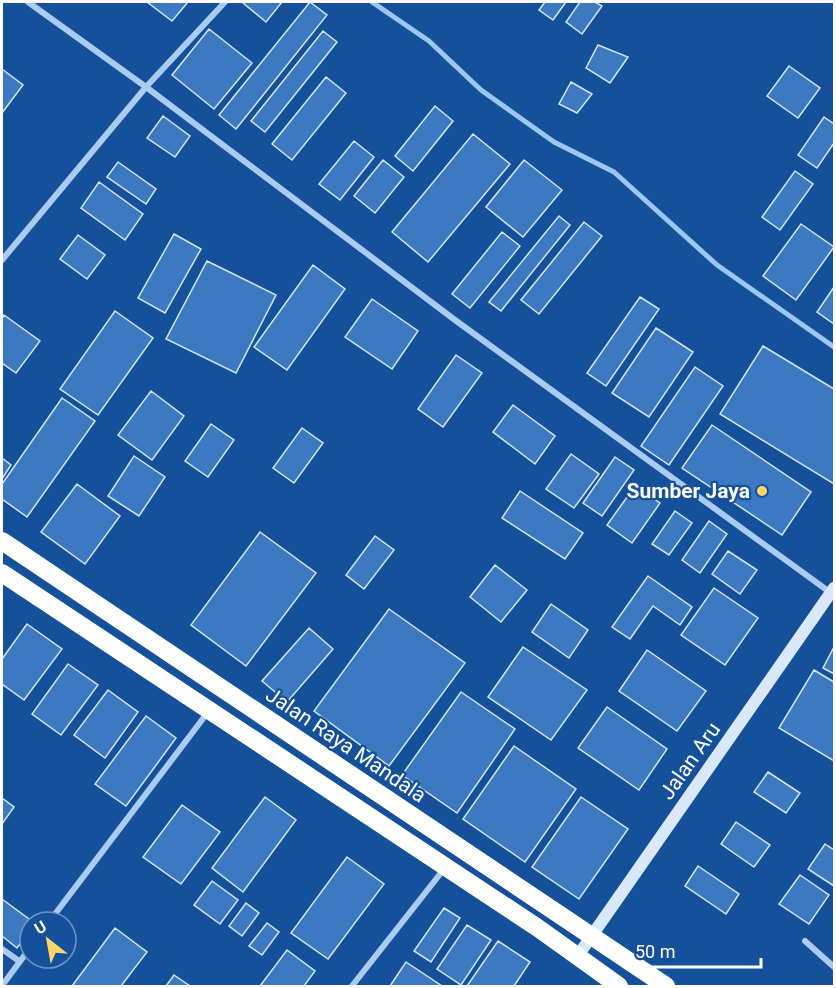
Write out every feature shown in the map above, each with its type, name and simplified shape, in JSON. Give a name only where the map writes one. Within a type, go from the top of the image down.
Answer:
[{"type":"highway","name":"Jalan Raya Mandala","points":[[2,541],[666,987]]},
{"type":"highway","points":[[2,573],[444,868],[538,928],[619,987]]},
{"type":"street","points":[[28,2],[146,87],[455,320],[833,590]]},
{"type":"street","points":[[2,260],[146,87],[225,2]]},
{"type":"street","name":"Jalan Aru","points":[[577,957],[833,590]]},
{"type":"street","points":[[58,910],[208,711]]},
{"type":"street","points":[[352,987],[444,868]]},
{"type":"street","points":[[805,941],[833,964]]},
{"type":"street","points":[[2,949],[18,961]]},
{"type":"street","points":[[4,983],[18,965]]},
{"type":"building","points":[[147,2],[188,2],[172,21]]},
{"type":"building","points":[[282,2],[266,22],[243,3]]},
{"type":"building","points":[[310,2],[327,15],[236,129],[219,115]]},
{"type":"building","points":[[545,2],[566,2],[553,20],[539,10]]},
{"type":"building","points":[[580,2],[595,2],[602,6],[582,34],[566,22]]},
{"type":"building","points":[[209,29],[252,63],[214,109],[172,75]]},
{"type":"building","points":[[323,31],[337,42],[265,132],[251,121]]},
{"type":"building","points":[[598,45],[628,57],[610,83],[586,68]]},
{"type":"building","points":[[789,66],[820,88],[798,118],[767,96]]},
{"type":"building","points":[[2,69],[23,85],[2,113]]},
{"type":"building","points":[[326,77],[346,93],[292,160],[272,144]]},
{"type":"building","points":[[571,82],[592,94],[577,113],[559,104]]},
{"type":"building","points":[[435,106],[453,121],[413,171],[395,156]]},
{"type":"building","points":[[163,116],[190,136],[175,157],[147,138]]},
{"type":"building","points":[[824,117],[834,124],[834,143],[817,168],[798,155]]},
{"type":"building","points":[[473,134],[510,164],[428,262],[392,232]]},
{"type":"building","points":[[354,141],[374,157],[340,200],[319,184]]},
{"type":"building","points":[[383,160],[404,177],[375,213],[354,196]]},
{"type":"building","points":[[524,160],[562,190],[523,237],[486,207]]},
{"type":"building","points":[[118,162],[156,189],[146,204],[107,177]]},
{"type":"building","points":[[795,171],[813,184],[780,230],[762,217]]},
{"type":"building","points":[[99,182],[143,214],[125,240],[81,208]]},
{"type":"building","points":[[559,216],[570,225],[501,311],[489,302]]},
{"type":"building","points":[[584,222],[602,236],[539,314],[521,300]]},
{"type":"building","points":[[801,224],[834,247],[796,300],[763,276]]},
{"type":"building","points":[[502,232],[520,246],[470,308],[452,294]]},
{"type":"building","points":[[174,234],[201,249],[165,313],[138,298]]},
{"type":"building","points":[[78,235],[105,255],[87,279],[60,259]]},
{"type":"building","points":[[207,261],[276,295],[236,373],[166,339]]},
{"type":"building","points":[[313,265],[345,289],[287,370],[254,347]]},
{"type":"building","points":[[834,287],[834,324],[817,312]]},
{"type":"building","points":[[640,297],[659,309],[606,386],[587,373]]},
{"type":"building","points":[[372,299],[418,331],[392,369],[345,337]]},
{"type":"building","points":[[115,311],[153,338],[98,415],[60,389]]},
{"type":"building","points":[[4,315],[40,341],[16,373],[2,363],[2,319]]},
{"type":"building","points":[[656,328],[693,352],[649,417],[612,393]]},
{"type":"building","points":[[763,346],[834,389],[834,484],[720,414]]},
{"type":"building","points":[[456,355],[482,373],[443,427],[418,409]]},
{"type":"building","points":[[695,367],[723,386],[669,465],[641,446]]},
{"type":"building","points":[[151,391],[184,416],[152,460],[118,435]]},
{"type":"building","points":[[62,398],[95,421],[27,517],[2,499],[2,484]]},
{"type":"building","points":[[513,405],[555,436],[535,464],[493,432]]},
{"type":"building","points":[[211,424],[234,440],[208,477],[185,461]]},
{"type":"building","points":[[712,425],[811,492],[782,535],[682,468]]},
{"type":"building","points":[[302,428],[323,443],[294,483],[273,468]]},
{"type":"building","points":[[571,454],[599,474],[574,508],[546,489]]},
{"type":"building","points":[[134,456],[165,477],[139,516],[108,496]]},
{"type":"building","points":[[615,457],[634,470],[602,516],[583,503]]},
{"type":"building","points":[[2,458],[11,465],[2,479]]},
{"type":"building","points":[[77,484],[120,516],[85,564],[41,532]]},
{"type":"building","points":[[635,486],[660,503],[632,543],[607,525]]},
{"type":"building","points":[[520,491],[583,533],[565,559],[502,518]]},
{"type":"building","points":[[675,511],[692,523],[669,555],[652,544]]},
{"type":"building","points":[[709,521],[727,534],[700,573],[682,560]]},
{"type":"building","points":[[260,532],[316,573],[246,666],[191,625]]},
{"type":"building","points":[[375,536],[394,550],[364,589],[346,575]]},
{"type":"building","points":[[728,551],[757,570],[740,594],[712,574]]},
{"type":"building","points":[[495,565],[527,590],[501,622],[470,597]]},
{"type":"building","points":[[648,576],[692,607],[680,625],[653,606],[630,639],[612,627]]},
{"type":"building","points":[[714,588],[758,618],[725,665],[681,635]]},
{"type":"building","points":[[551,604],[588,630],[569,658],[532,632]]},
{"type":"building","points":[[389,609],[465,663],[389,766],[314,711]]},
{"type":"building","points":[[27,624],[62,649],[24,700],[2,684],[2,659]]},
{"type":"building","points":[[309,628],[333,649],[287,702],[262,681]]},
{"type":"building","points":[[523,647],[587,690],[551,740],[488,697]]},
{"type":"building","points":[[834,647],[834,674],[823,668]]},
{"type":"building","points":[[647,650],[706,691],[677,731],[619,691]]},
{"type":"building","points":[[68,664],[98,685],[61,735],[32,714]]},
{"type":"building","points":[[814,670],[834,682],[834,761],[779,728]]},
{"type":"building","points":[[108,690],[138,712],[105,758],[74,735]]},
{"type":"building","points":[[461,692],[515,729],[457,813],[402,775]]},
{"type":"building","points":[[607,707],[667,749],[639,790],[578,748]]},
{"type":"building","points":[[146,716],[176,738],[126,806],[95,784]]},
{"type":"building","points":[[514,746],[576,789],[525,862],[463,819]]},
{"type":"building","points":[[768,772],[800,793],[786,813],[754,792]]},
{"type":"building","points":[[265,797],[296,820],[243,892],[212,868]]},
{"type":"building","points":[[581,797],[628,829],[579,899],[532,867]]},
{"type":"building","points":[[2,798],[14,807],[2,824]]},
{"type":"building","points":[[182,805],[220,832],[181,884],[143,857]]},
{"type":"building","points":[[736,822],[770,845],[754,867],[721,844]]},
{"type":"building","points":[[825,844],[834,850],[834,886],[808,869]]},
{"type":"building","points":[[347,857],[384,884],[328,959],[291,933]]},
{"type":"building","points":[[698,866],[739,894],[726,914],[685,886]]},
{"type":"building","points":[[800,875],[829,895],[809,924],[779,904]]},
{"type":"building","points":[[212,881],[238,900],[220,924],[194,905]]},
{"type":"building","points":[[2,899],[18,911],[18,947],[2,936]]},
{"type":"building","points":[[246,903],[259,913],[242,936],[229,926]]},
{"type":"building","points":[[444,908],[460,918],[431,962],[414,951]]},
{"type":"building","points":[[267,923],[279,932],[262,955],[249,946]]},
{"type":"building","points":[[467,925],[491,940],[461,985],[437,969]]},
{"type":"building","points":[[115,928],[147,952],[121,986],[72,986]]},
{"type":"building","points":[[498,941],[530,962],[514,986],[467,986]]},
{"type":"building","points":[[287,950],[315,971],[304,986],[260,986]]},
{"type":"building","points":[[406,962],[442,986],[390,986]]},
{"type":"building","points":[[174,975],[190,986],[166,986]]},
{"type":"waterway","points":[[372,2],[429,41],[481,90],[554,142],[614,172],[717,265],[834,347]]},
{"type":"place","name":"Sumber Jaya","points":[[762,491]]}]
